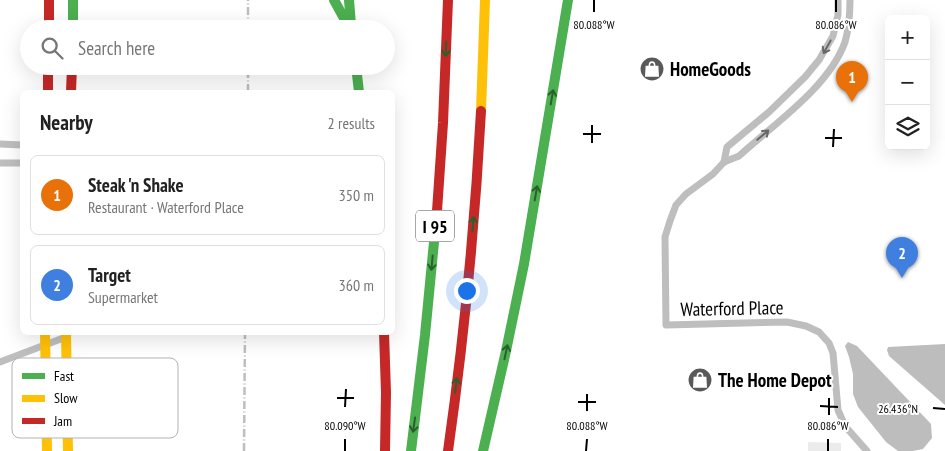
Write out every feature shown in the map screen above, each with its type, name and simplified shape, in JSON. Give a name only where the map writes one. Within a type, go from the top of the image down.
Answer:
[{"type":"main road","points":[[49,0],[49,20]]},
{"type":"main road","points":[[73,0],[73,20]]},
{"type":"main road","points":[[334,0],[346,20]]},
{"type":"main road","points":[[349,0],[350,20]]},
{"type":"main road","name":"I 95","points":[[411,451],[435,230],[448,0]]},
{"type":"main road","name":"I 95","points":[[448,451],[472,230],[480,117],[485,0]]},
{"type":"main road","points":[[483,451],[518,293],[568,0]]},
{"type":"main road","points":[[562,38],[577,0]]},
{"type":"main road","points":[[48,75],[48,90]]},
{"type":"main road","points":[[71,90],[72,75]]},
{"type":"main road","points":[[357,75],[360,90]]},
{"type":"main road","points":[[45,358],[46,335]]},
{"type":"main road","points":[[66,335],[66,358]]},
{"type":"main road","points":[[384,335],[385,451]]},
{"type":"main road","points":[[47,438],[47,451]]},
{"type":"main road","points":[[68,438],[68,451]]},
{"type":"street","name":"Waterford Place","points":[[724,162],[727,147],[769,112],[805,77],[819,60],[833,36],[838,15],[838,0]]},
{"type":"street","name":"Waterford Place","points":[[850,0],[850,17],[846,40],[833,66],[817,85],[740,156],[724,162],[713,174],[686,194],[676,205],[665,237],[666,325],[787,322],[806,326],[819,332],[829,343],[832,353],[838,410],[846,426],[867,451]]},
{"type":"street","points":[[0,144],[20,145]]},
{"type":"street","points":[[0,163],[20,163]]},
{"type":"street","points":[[0,362],[66,335]]},
{"type":"shaded area","points":[[848,342],[857,346],[931,424],[932,438],[923,449],[898,451],[886,442],[858,407],[853,394],[853,374],[845,346]]},
{"type":"shaded area","points":[[945,344],[945,405],[889,356],[887,350],[888,347]]},
{"type":"shaded area","points":[[808,442],[841,443],[841,451],[808,451]]},
{"type":"railway","points":[[248,0],[248,20]]},
{"type":"railway","points":[[248,75],[248,90]]},
{"type":"railway","points":[[244,451],[245,335]]},
{"type":"traffic: fast","points":[[73,0],[73,20]]},
{"type":"traffic: fast","points":[[334,0],[345,20]]},
{"type":"traffic: fast","points":[[349,0],[351,20]]},
{"type":"traffic: fast","points":[[483,451],[524,264],[568,0]]},
{"type":"traffic: fast","points":[[357,75],[359,90]]},
{"type":"traffic: fast","points":[[411,451],[437,211]]},
{"type":"traffic: slow","points":[[481,111],[485,0]]},
{"type":"traffic: slow","points":[[45,335],[45,358]]},
{"type":"traffic: slow","points":[[66,335],[66,358]]},
{"type":"traffic: slow","points":[[47,438],[47,451]]},
{"type":"traffic: slow","points":[[68,438],[68,451]]},
{"type":"traffic: jam","points":[[49,0],[49,20]]},
{"type":"traffic: jam","points":[[437,211],[448,0]]},
{"type":"traffic: jam","points":[[48,75],[48,90]]},
{"type":"traffic: jam","points":[[71,90],[72,75]]},
{"type":"traffic: jam","points":[[448,451],[468,281],[481,111]]},
{"type":"traffic: jam","points":[[384,335],[385,451]]},
{"type":"place","name":"HomeGoods","points":[[652,69]]},
{"type":"place","name":"Steak 'n Shake","points":[[852,102]]},
{"type":"place","name":"Target","points":[[902,278]]},
{"type":"place","name":"The Home Depot","points":[[700,380]]}]
